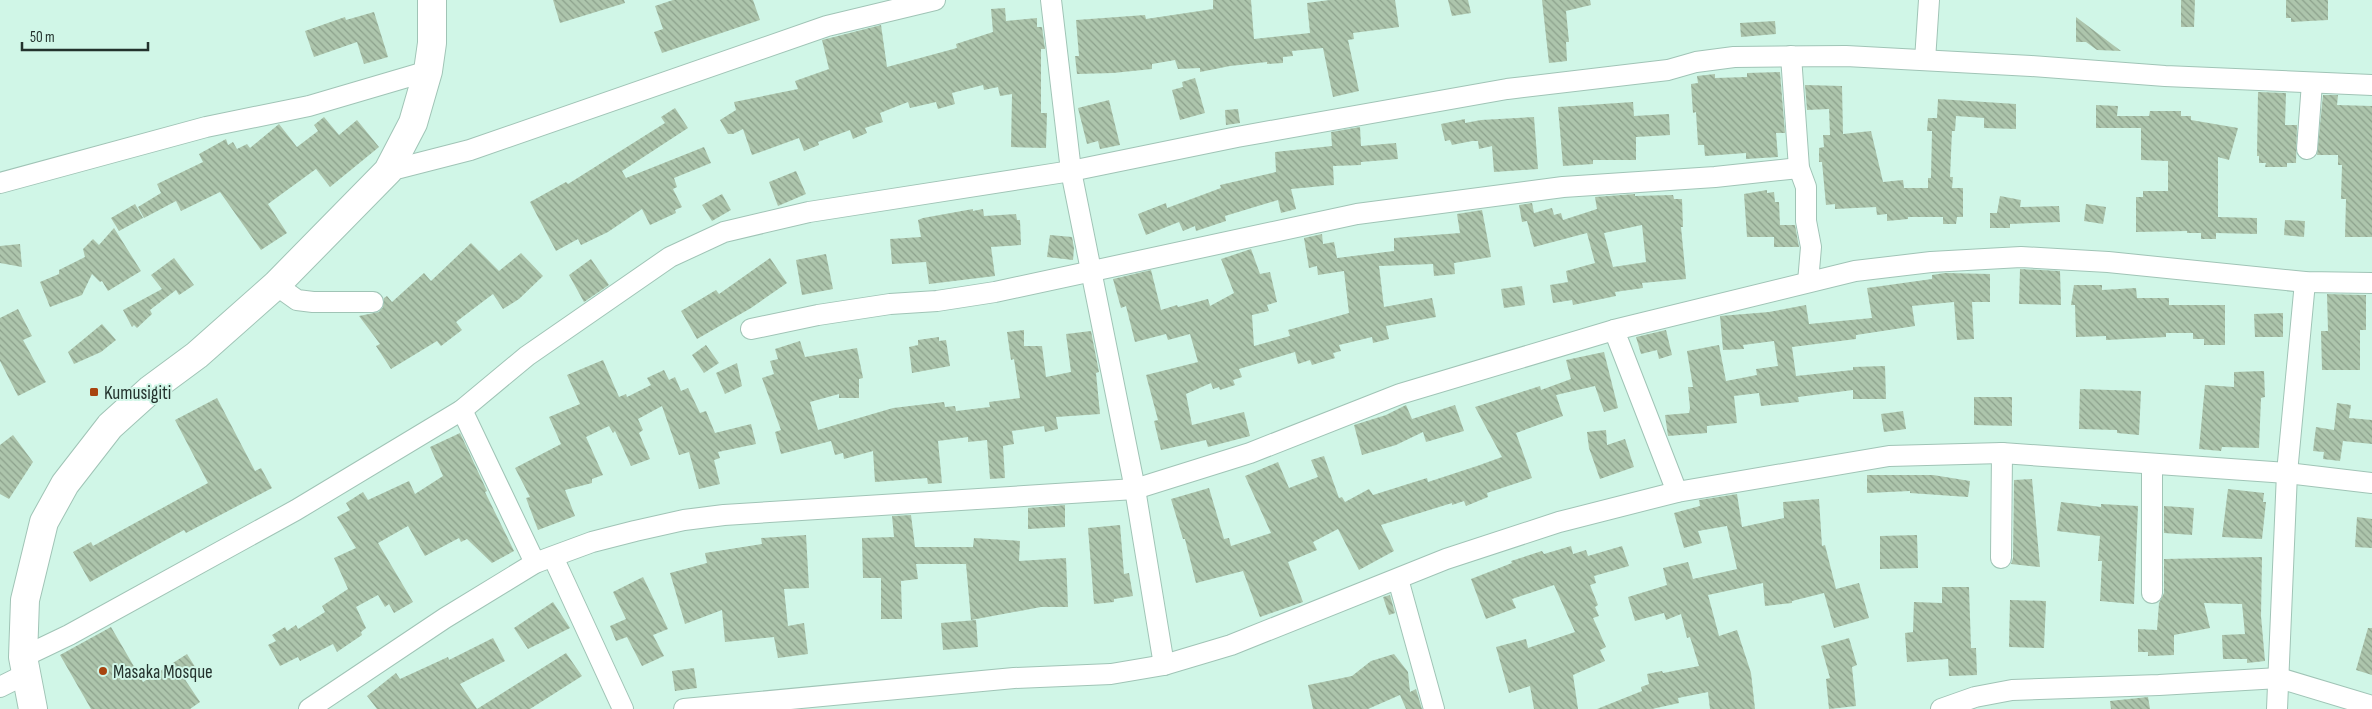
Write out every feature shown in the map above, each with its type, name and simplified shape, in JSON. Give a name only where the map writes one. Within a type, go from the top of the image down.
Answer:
[{"type":"main road","points":[[34,709],[24,665],[25,600],[32,564],[44,522],[65,484],[110,426],[151,389],[197,355],[276,285],[388,172],[413,123],[428,72],[432,43],[432,0]]},
{"type":"street","points":[[388,172],[470,150],[827,26],[935,0]]},
{"type":"street","points":[[1051,0],[1071,171],[1135,489],[1164,665]]},
{"type":"street","points":[[1924,60],[1929,0]]},
{"type":"street","points":[[1791,56],[1799,168],[1806,187],[1806,221],[1811,247],[1808,282]]},
{"type":"street","points":[[0,686],[24,665],[69,635],[287,515],[462,410],[527,356],[670,257],[724,232],[809,212],[1071,171],[1237,137],[1507,89],[1668,70],[1696,62],[1791,56],[1846,56],[2031,66],[2165,76],[2372,85]]},
{"type":"street","points":[[0,183],[206,127],[309,106],[428,72]]},
{"type":"street","points":[[2307,149],[2312,83]]},
{"type":"street","points":[[750,329],[818,315],[890,304],[937,301],[995,292],[1091,270],[1316,225],[1357,214],[1563,187],[1715,177],[1799,168]]},
{"type":"street","points":[[309,709],[445,618],[544,560],[592,542],[684,520],[724,515],[1135,489],[1250,453],[1400,394],[1614,330],[1855,271],[1931,262],[2022,257],[2108,262],[2305,282],[2372,283]]},
{"type":"street","points":[[2277,709],[2287,473],[2305,282]]},
{"type":"street","points":[[276,285],[297,300],[313,302],[372,302]]},
{"type":"street","points":[[1614,330],[1678,492]]},
{"type":"street","points":[[462,410],[623,709]]},
{"type":"street","points":[[684,709],[975,681],[1111,674],[1164,665],[1231,645],[1446,559],[1559,522],[1678,492],[1888,456],[2002,453],[2287,473],[2372,483]]},
{"type":"street","points":[[2001,558],[2002,453]]},
{"type":"street","points":[[2152,464],[2152,593]]},
{"type":"street","points":[[1398,579],[1434,709]]},
{"type":"street","points":[[1941,709],[1975,697],[2012,690],[2159,686],[2279,678],[2372,706]]},
{"type":"building","points":[[553,0],[624,0],[625,3],[560,23]]},
{"type":"building","points":[[673,0],[753,0],[760,20],[662,53],[654,32],[663,29],[655,6]]},
{"type":"building","points":[[1213,0],[1251,0],[1254,39],[1310,33],[1307,3],[1330,0],[1395,0],[1399,27],[1353,33],[1354,39],[1348,40],[1359,91],[1333,97],[1323,48],[1292,51],[1293,56],[1283,57],[1283,63],[1267,64],[1267,62],[1230,66],[1200,72],[1200,68],[1178,69],[1175,60],[1152,64],[1152,69],[1077,74],[1075,56],[1079,56],[1076,20],[1145,15],[1146,19],[1213,9]]},
{"type":"building","points":[[1448,0],[1468,0],[1471,13],[1452,16]]},
{"type":"building","points":[[1542,0],[1590,0],[1591,5],[1566,11],[1569,42],[1566,42],[1567,61],[1549,63]]},
{"type":"building","points":[[2181,0],[2195,0],[2194,27],[2181,27]]},
{"type":"building","points":[[2286,0],[2328,0],[2328,20],[2291,22],[2291,18],[2286,18]]},
{"type":"building","points":[[1005,8],[1006,21],[1037,18],[1037,27],[1042,27],[1045,49],[1041,49],[1041,113],[1047,113],[1046,148],[1011,147],[1012,94],[1000,96],[998,87],[984,90],[983,85],[952,93],[955,104],[938,109],[936,102],[910,108],[908,102],[880,113],[883,122],[865,128],[867,133],[853,139],[850,130],[818,142],[819,145],[804,151],[799,138],[752,155],[743,129],[733,134],[728,134],[720,120],[736,110],[734,102],[798,89],[795,81],[829,69],[822,40],[881,25],[887,67],[957,48],[956,44],[993,32],[991,9]]},
{"type":"building","points":[[374,12],[388,57],[364,64],[357,42],[314,57],[305,31],[345,17],[346,20]]},
{"type":"building","points":[[2076,17],[2121,51],[2097,50],[2086,42],[2076,42]]},
{"type":"building","points":[[1775,21],[1776,34],[1741,37],[1740,23]]},
{"type":"building","points":[[1780,72],[1785,133],[1776,133],[1778,157],[1746,159],[1746,153],[1705,156],[1704,145],[1698,145],[1696,112],[1693,113],[1691,84],[1698,83],[1697,76],[1715,74],[1715,78],[1747,77],[1747,73]]},
{"type":"building","points":[[1195,78],[1205,113],[1180,120],[1172,90],[1183,87],[1182,82]]},
{"type":"building","points":[[1805,85],[1842,86],[1843,134],[1871,131],[1883,182],[1903,180],[1904,188],[1928,188],[1928,178],[1931,178],[1932,131],[1927,131],[1928,118],[1937,118],[1938,99],[2016,104],[2016,129],[1984,128],[1984,118],[1956,116],[1955,131],[1952,131],[1950,177],[1953,177],[1952,188],[1963,188],[1963,217],[1957,217],[1956,224],[1943,224],[1943,217],[1908,217],[1908,219],[1887,221],[1887,214],[1877,215],[1876,207],[1835,209],[1835,204],[1826,205],[1822,162],[1819,162],[1819,148],[1824,147],[1823,135],[1830,135],[1829,109],[1807,110]]},
{"type":"building","points":[[2258,92],[2286,93],[2285,125],[2297,125],[2296,163],[2287,163],[2287,167],[2265,167],[2266,163],[2259,163],[2259,156],[2257,156]]},
{"type":"building","points":[[2323,95],[2338,95],[2337,105],[2372,106],[2372,237],[2345,237],[2346,199],[2341,199],[2342,165],[2338,165],[2338,155],[2317,155]]},
{"type":"building","points":[[1109,100],[1120,145],[1100,149],[1098,141],[1087,144],[1078,108]]},
{"type":"building","points":[[1633,102],[1634,116],[1669,114],[1670,135],[1636,137],[1636,160],[1593,160],[1593,164],[1563,166],[1558,107]]},
{"type":"building","points":[[2096,105],[2118,106],[2117,116],[2149,116],[2150,111],[2181,111],[2181,116],[2191,116],[2191,120],[2238,128],[2229,160],[2218,157],[2218,217],[2257,218],[2257,234],[2216,233],[2216,239],[2201,239],[2201,233],[2187,233],[2187,231],[2136,232],[2136,197],[2143,197],[2143,191],[2168,191],[2168,161],[2141,160],[2141,128],[2096,128]]},
{"type":"building","points":[[675,108],[688,128],[622,171],[626,178],[704,147],[711,163],[674,178],[677,187],[673,189],[682,207],[675,210],[676,213],[650,225],[642,209],[608,232],[581,245],[578,239],[556,251],[530,202],[566,182],[568,184],[665,123],[661,117]]},
{"type":"building","points":[[1238,109],[1240,123],[1226,125],[1225,110]]},
{"type":"building","points":[[324,117],[339,135],[357,120],[379,147],[330,187],[316,169],[268,204],[287,233],[261,250],[220,192],[181,211],[176,201],[144,218],[138,207],[161,193],[157,184],[203,162],[199,154],[226,139],[228,145],[233,142],[237,149],[247,144],[250,148],[279,124],[297,147],[318,131],[314,125]]},
{"type":"building","points":[[1534,117],[1538,169],[1494,172],[1492,146],[1479,149],[1478,141],[1452,145],[1450,140],[1445,141],[1441,124],[1465,119],[1465,123],[1481,120]]},
{"type":"building","points":[[1360,127],[1361,146],[1396,143],[1398,159],[1361,162],[1361,165],[1333,166],[1334,185],[1291,189],[1296,209],[1281,213],[1278,200],[1225,216],[1226,221],[1196,231],[1195,226],[1183,231],[1179,222],[1146,235],[1138,214],[1166,203],[1167,208],[1221,188],[1220,185],[1276,172],[1275,152],[1332,146],[1331,132]]},
{"type":"building","points":[[796,171],[806,194],[778,206],[769,182]]},
{"type":"building","points":[[1767,190],[1767,193],[1774,192],[1775,202],[1779,202],[1780,225],[1795,225],[1799,247],[1774,247],[1774,237],[1747,237],[1744,194]]},
{"type":"building","points":[[722,194],[731,210],[712,221],[702,205]]},
{"type":"building","points":[[1635,194],[1635,196],[1673,195],[1674,199],[1682,199],[1683,227],[1681,227],[1686,279],[1642,283],[1643,288],[1615,292],[1616,296],[1573,305],[1572,300],[1553,303],[1550,285],[1568,282],[1566,271],[1595,263],[1587,233],[1534,247],[1527,221],[1522,222],[1519,205],[1532,203],[1534,213],[1552,208],[1554,215],[1561,213],[1563,220],[1597,209],[1595,197]],"holes":[[[1642,225],[1646,262],[1613,267],[1604,233]]]},
{"type":"building","points":[[2000,196],[2021,200],[2020,207],[2059,206],[2060,222],[2010,224],[2010,228],[1990,228],[1990,213],[1997,213]]},
{"type":"building","points":[[135,204],[143,218],[119,231],[111,218]]},
{"type":"building","points":[[2086,204],[2106,207],[2103,224],[2084,221]]},
{"type":"building","points":[[973,209],[973,211],[983,209],[984,216],[1016,214],[1017,220],[1020,220],[1021,245],[991,247],[995,276],[929,284],[926,262],[892,264],[890,239],[921,237],[918,220]]},
{"type":"building","points":[[1482,210],[1491,257],[1454,263],[1455,274],[1434,276],[1433,264],[1379,266],[1384,307],[1432,298],[1436,317],[1386,326],[1389,339],[1373,343],[1372,337],[1339,345],[1341,351],[1333,353],[1335,358],[1312,365],[1310,360],[1298,364],[1295,352],[1239,369],[1242,377],[1233,380],[1235,385],[1220,390],[1219,387],[1213,389],[1211,383],[1186,394],[1192,425],[1244,412],[1250,436],[1208,447],[1206,440],[1161,450],[1154,421],[1158,420],[1146,375],[1198,362],[1190,334],[1168,340],[1166,334],[1135,342],[1126,306],[1121,308],[1113,279],[1151,270],[1161,310],[1208,299],[1210,306],[1234,293],[1221,259],[1251,249],[1260,274],[1270,272],[1277,302],[1267,305],[1269,311],[1252,315],[1254,346],[1290,336],[1288,330],[1349,313],[1344,271],[1318,275],[1317,266],[1309,268],[1304,238],[1322,234],[1323,244],[1334,242],[1337,258],[1394,251],[1394,238],[1460,233],[1457,214]]},
{"type":"building","points":[[2285,220],[2305,221],[2304,237],[2284,235]]},
{"type":"building","points":[[114,228],[141,271],[108,291],[102,281],[100,282],[92,274],[82,295],[50,307],[40,282],[59,274],[59,270],[85,257],[83,249],[93,239],[99,245]]},
{"type":"building","points":[[1050,235],[1072,237],[1074,248],[1073,260],[1047,257]]},
{"type":"building","points":[[471,243],[499,271],[521,253],[543,276],[519,299],[503,309],[493,294],[456,322],[462,330],[441,346],[437,341],[391,369],[376,346],[380,344],[359,316],[379,312],[383,307],[384,298],[387,296],[392,302],[424,273],[431,281]]},
{"type":"building","points":[[20,244],[22,267],[0,263],[0,246]]},
{"type":"building","points":[[826,254],[833,289],[802,295],[796,260]]},
{"type":"building","points":[[174,258],[194,285],[179,295],[176,290],[150,310],[152,314],[137,328],[134,325],[132,327],[123,310],[162,289],[151,275]]},
{"type":"building","points":[[770,258],[787,283],[751,308],[697,339],[681,311],[716,290],[719,294]]},
{"type":"building","points":[[591,259],[609,285],[584,302],[569,275]]},
{"type":"building","points":[[2020,269],[2060,271],[2061,305],[2019,304]]},
{"type":"building","points":[[1945,273],[1990,274],[1990,302],[1972,302],[1974,339],[1957,340],[1954,302],[1912,306],[1915,326],[1856,335],[1856,339],[1792,347],[1796,376],[1853,370],[1853,367],[1885,366],[1886,399],[1853,399],[1853,390],[1798,397],[1799,402],[1761,406],[1759,393],[1734,396],[1737,423],[1707,426],[1707,433],[1668,436],[1665,415],[1689,413],[1688,387],[1693,387],[1687,351],[1719,345],[1726,381],[1757,375],[1756,369],[1778,366],[1774,341],[1743,345],[1744,349],[1723,350],[1720,316],[1769,312],[1806,305],[1809,324],[1872,318],[1867,288],[1932,279],[1932,275]]},
{"type":"building","points":[[2074,285],[2102,285],[2102,290],[2136,288],[2137,298],[2169,298],[2169,305],[2225,305],[2225,345],[2204,345],[2204,339],[2193,339],[2193,333],[2166,333],[2166,337],[2106,340],[2106,336],[2076,337],[2075,305],[2071,305]]},
{"type":"building","points":[[1522,286],[1525,305],[1504,308],[1501,289]]},
{"type":"building","points":[[2327,294],[2366,295],[2366,330],[2360,330],[2360,370],[2322,370],[2321,331],[2328,331]]},
{"type":"building","points":[[18,309],[32,336],[23,340],[46,382],[18,396],[0,361],[0,318]]},
{"type":"building","points":[[2283,313],[2283,337],[2255,337],[2254,314]]},
{"type":"building","points":[[102,324],[116,340],[101,352],[74,364],[68,352]]},
{"type":"building","points":[[1024,330],[1024,346],[1042,346],[1046,377],[1071,372],[1066,334],[1091,331],[1099,372],[1096,373],[1100,414],[1056,417],[1058,429],[1045,432],[1044,426],[1012,431],[1014,444],[1003,446],[1005,478],[990,479],[987,440],[968,442],[968,437],[938,441],[942,483],[928,484],[927,478],[875,482],[873,451],[844,459],[843,453],[835,455],[831,441],[781,454],[775,432],[781,430],[762,378],[774,374],[770,361],[778,359],[775,349],[800,341],[805,357],[857,348],[863,378],[859,379],[859,398],[839,398],[839,394],[810,402],[818,430],[893,408],[944,402],[945,407],[955,406],[956,411],[990,407],[989,402],[1020,398],[1014,359],[1011,360],[1007,332]]},
{"type":"building","points":[[1666,330],[1672,355],[1659,359],[1657,350],[1641,354],[1636,337]]},
{"type":"building","points":[[939,337],[939,341],[946,340],[950,366],[912,373],[909,347],[918,345],[918,340]]},
{"type":"building","points":[[706,345],[719,363],[704,373],[692,355]]},
{"type":"building","points":[[1604,352],[1618,408],[1604,412],[1595,386],[1556,395],[1563,416],[1516,433],[1532,478],[1487,493],[1488,497],[1466,506],[1464,501],[1452,505],[1452,503],[1381,525],[1394,551],[1359,570],[1338,529],[1313,542],[1317,550],[1288,562],[1303,602],[1260,617],[1243,571],[1196,583],[1185,539],[1183,539],[1171,499],[1209,488],[1224,539],[1229,538],[1231,546],[1271,533],[1245,476],[1278,462],[1289,488],[1318,477],[1311,460],[1324,456],[1339,498],[1342,497],[1345,502],[1369,489],[1373,495],[1427,478],[1428,482],[1477,466],[1502,457],[1475,407],[1540,386],[1541,390],[1571,379],[1566,360]]},
{"type":"building","points":[[603,360],[619,397],[626,394],[627,397],[651,385],[647,378],[664,370],[669,380],[675,377],[681,391],[688,388],[700,413],[706,411],[715,433],[751,424],[756,444],[718,452],[720,458],[714,460],[720,484],[699,489],[689,452],[679,455],[662,406],[638,419],[643,430],[639,433],[650,459],[631,466],[615,431],[613,433],[609,426],[586,437],[603,475],[592,479],[592,483],[565,490],[575,516],[538,530],[526,498],[530,497],[515,468],[561,444],[549,417],[580,404],[567,375]]},
{"type":"building","points":[[737,363],[742,386],[725,394],[716,373]]},
{"type":"building","points":[[2264,371],[2265,397],[2261,398],[2259,448],[2222,447],[2221,451],[2199,449],[2205,385],[2234,387],[2234,372]]},
{"type":"building","points":[[2080,389],[2141,391],[2139,435],[2117,433],[2117,430],[2079,429]]},
{"type":"building","points":[[1974,397],[2012,397],[2012,426],[1974,425]]},
{"type":"building","points":[[217,398],[255,471],[261,468],[272,488],[186,533],[184,530],[90,582],[73,552],[91,542],[93,546],[208,483],[175,420]]},
{"type":"building","points":[[2337,403],[2351,405],[2349,418],[2372,420],[2372,444],[2343,441],[2340,461],[2323,459],[2324,452],[2313,451],[2316,427],[2334,430]]},
{"type":"building","points":[[1406,405],[1412,419],[1455,405],[1464,431],[1426,442],[1423,432],[1396,445],[1362,455],[1354,425],[1386,415]]},
{"type":"building","points":[[1903,411],[1906,429],[1884,432],[1881,414]]},
{"type":"building","points":[[1606,430],[1607,445],[1625,439],[1634,467],[1600,479],[1589,448],[1587,432]]},
{"type":"building","points":[[460,433],[487,491],[485,492],[514,551],[492,563],[467,539],[461,542],[459,538],[425,556],[408,526],[378,543],[413,602],[394,613],[389,604],[385,607],[378,595],[356,607],[366,628],[361,632],[362,635],[337,652],[333,644],[300,661],[298,657],[280,666],[268,645],[276,641],[272,635],[285,627],[287,631],[296,625],[298,629],[325,612],[322,606],[348,589],[334,558],[356,548],[337,517],[350,510],[346,503],[363,492],[368,500],[409,481],[415,494],[443,476],[430,447]]},
{"type":"building","points":[[13,435],[33,462],[9,499],[0,494],[0,445]]},
{"type":"building","points":[[1867,475],[1933,475],[1970,481],[1968,497],[1910,493],[1910,491],[1867,493]]},
{"type":"building","points":[[2032,479],[2040,567],[2011,564],[2013,558],[2014,480]]},
{"type":"building","points":[[2228,489],[2264,493],[2263,502],[2266,502],[2262,539],[2222,537]]},
{"type":"building","points":[[1737,494],[1742,527],[1784,518],[1783,502],[1819,499],[1822,546],[1825,545],[1836,589],[1859,583],[1869,618],[1834,628],[1824,593],[1792,601],[1792,603],[1765,606],[1763,583],[1708,595],[1719,636],[1737,630],[1751,673],[1755,709],[1710,709],[1708,692],[1678,698],[1679,703],[1652,709],[1597,709],[1642,691],[1641,687],[1649,684],[1647,674],[1699,666],[1690,637],[1687,638],[1681,614],[1666,620],[1664,613],[1635,621],[1628,597],[1667,585],[1663,568],[1688,562],[1693,579],[1737,569],[1727,526],[1698,531],[1702,543],[1684,548],[1674,513],[1700,506],[1699,500]]},
{"type":"building","points":[[2061,502],[2101,507],[2101,504],[2138,506],[2134,604],[2100,601],[2102,561],[2098,561],[2100,536],[2057,531]]},
{"type":"building","points":[[1065,505],[1065,527],[1028,529],[1028,508]]},
{"type":"building","points":[[2164,506],[2194,508],[2192,535],[2164,533]]},
{"type":"building","points":[[911,515],[915,547],[973,547],[974,538],[1020,541],[1019,561],[1066,558],[1068,607],[1041,607],[971,620],[966,564],[916,564],[918,579],[901,581],[902,619],[881,619],[881,578],[863,578],[862,538],[894,537],[892,516]]},
{"type":"building","points":[[2357,517],[2372,519],[2372,548],[2355,547]]},
{"type":"building","points":[[1120,525],[1124,574],[1129,573],[1133,596],[1114,599],[1114,602],[1094,604],[1088,528]]},
{"type":"building","points":[[806,535],[809,588],[784,589],[788,626],[804,623],[808,654],[778,658],[774,637],[725,642],[722,610],[685,624],[670,573],[707,563],[705,553],[762,544],[761,538]]},
{"type":"building","points":[[1917,535],[1918,568],[1880,569],[1880,536]]},
{"type":"building","points":[[1571,546],[1573,554],[1586,550],[1588,556],[1622,546],[1629,566],[1594,576],[1596,583],[1590,585],[1598,605],[1595,607],[1599,616],[1593,618],[1606,647],[1600,650],[1605,661],[1573,675],[1578,709],[1534,709],[1530,686],[1509,693],[1496,647],[1526,639],[1528,648],[1575,632],[1554,585],[1512,599],[1516,608],[1486,619],[1471,579],[1512,563],[1511,561],[1542,551],[1544,554]]},
{"type":"building","points":[[2262,557],[2261,616],[2265,661],[2247,663],[2247,659],[2223,659],[2222,635],[2245,634],[2242,604],[2204,603],[2210,628],[2174,635],[2174,655],[2148,656],[2148,652],[2138,652],[2138,629],[2157,630],[2159,603],[2164,593],[2164,559]]},
{"type":"building","points":[[643,577],[668,629],[653,635],[664,656],[642,666],[627,637],[616,641],[610,626],[626,619],[613,592]]},
{"type":"building","points":[[1942,587],[1969,587],[1971,648],[1976,648],[1977,675],[1949,676],[1948,659],[1907,662],[1905,633],[1913,632],[1914,602],[1942,603]]},
{"type":"building","points":[[1390,595],[1395,613],[1389,615],[1383,597]]},
{"type":"building","points":[[2010,600],[2046,601],[2044,648],[2009,647]]},
{"type":"building","points":[[553,602],[570,628],[528,649],[514,628]]},
{"type":"building","points":[[976,620],[978,647],[943,650],[941,623]]},
{"type":"building","name":"Masaka Mosque","points":[[111,627],[143,682],[187,654],[197,670],[184,678],[200,702],[190,709],[91,709],[60,655]]},
{"type":"building","points":[[2368,628],[2372,628],[2372,675],[2356,670]]},
{"type":"building","points":[[493,638],[505,661],[460,684],[477,709],[377,709],[367,696],[396,673],[400,679],[448,657],[449,660]]},
{"type":"building","points":[[1849,638],[1857,665],[1852,667],[1856,706],[1829,709],[1826,679],[1830,678],[1821,646]]},
{"type":"building","points":[[566,653],[582,676],[530,709],[477,709]]},
{"type":"building","points":[[1394,654],[1408,672],[1410,692],[1416,689],[1422,709],[1406,709],[1400,695],[1368,709],[1313,709],[1308,685],[1352,676],[1371,661]]},
{"type":"building","points":[[694,668],[697,688],[675,691],[672,671]]},
{"type":"building","points":[[2148,697],[2150,709],[2111,709],[2110,701]]},
{"type":"place","name":"Kumusigiti","points":[[94,392]]},
{"type":"place","name":"Masaka Mosque","points":[[103,671]]}]
